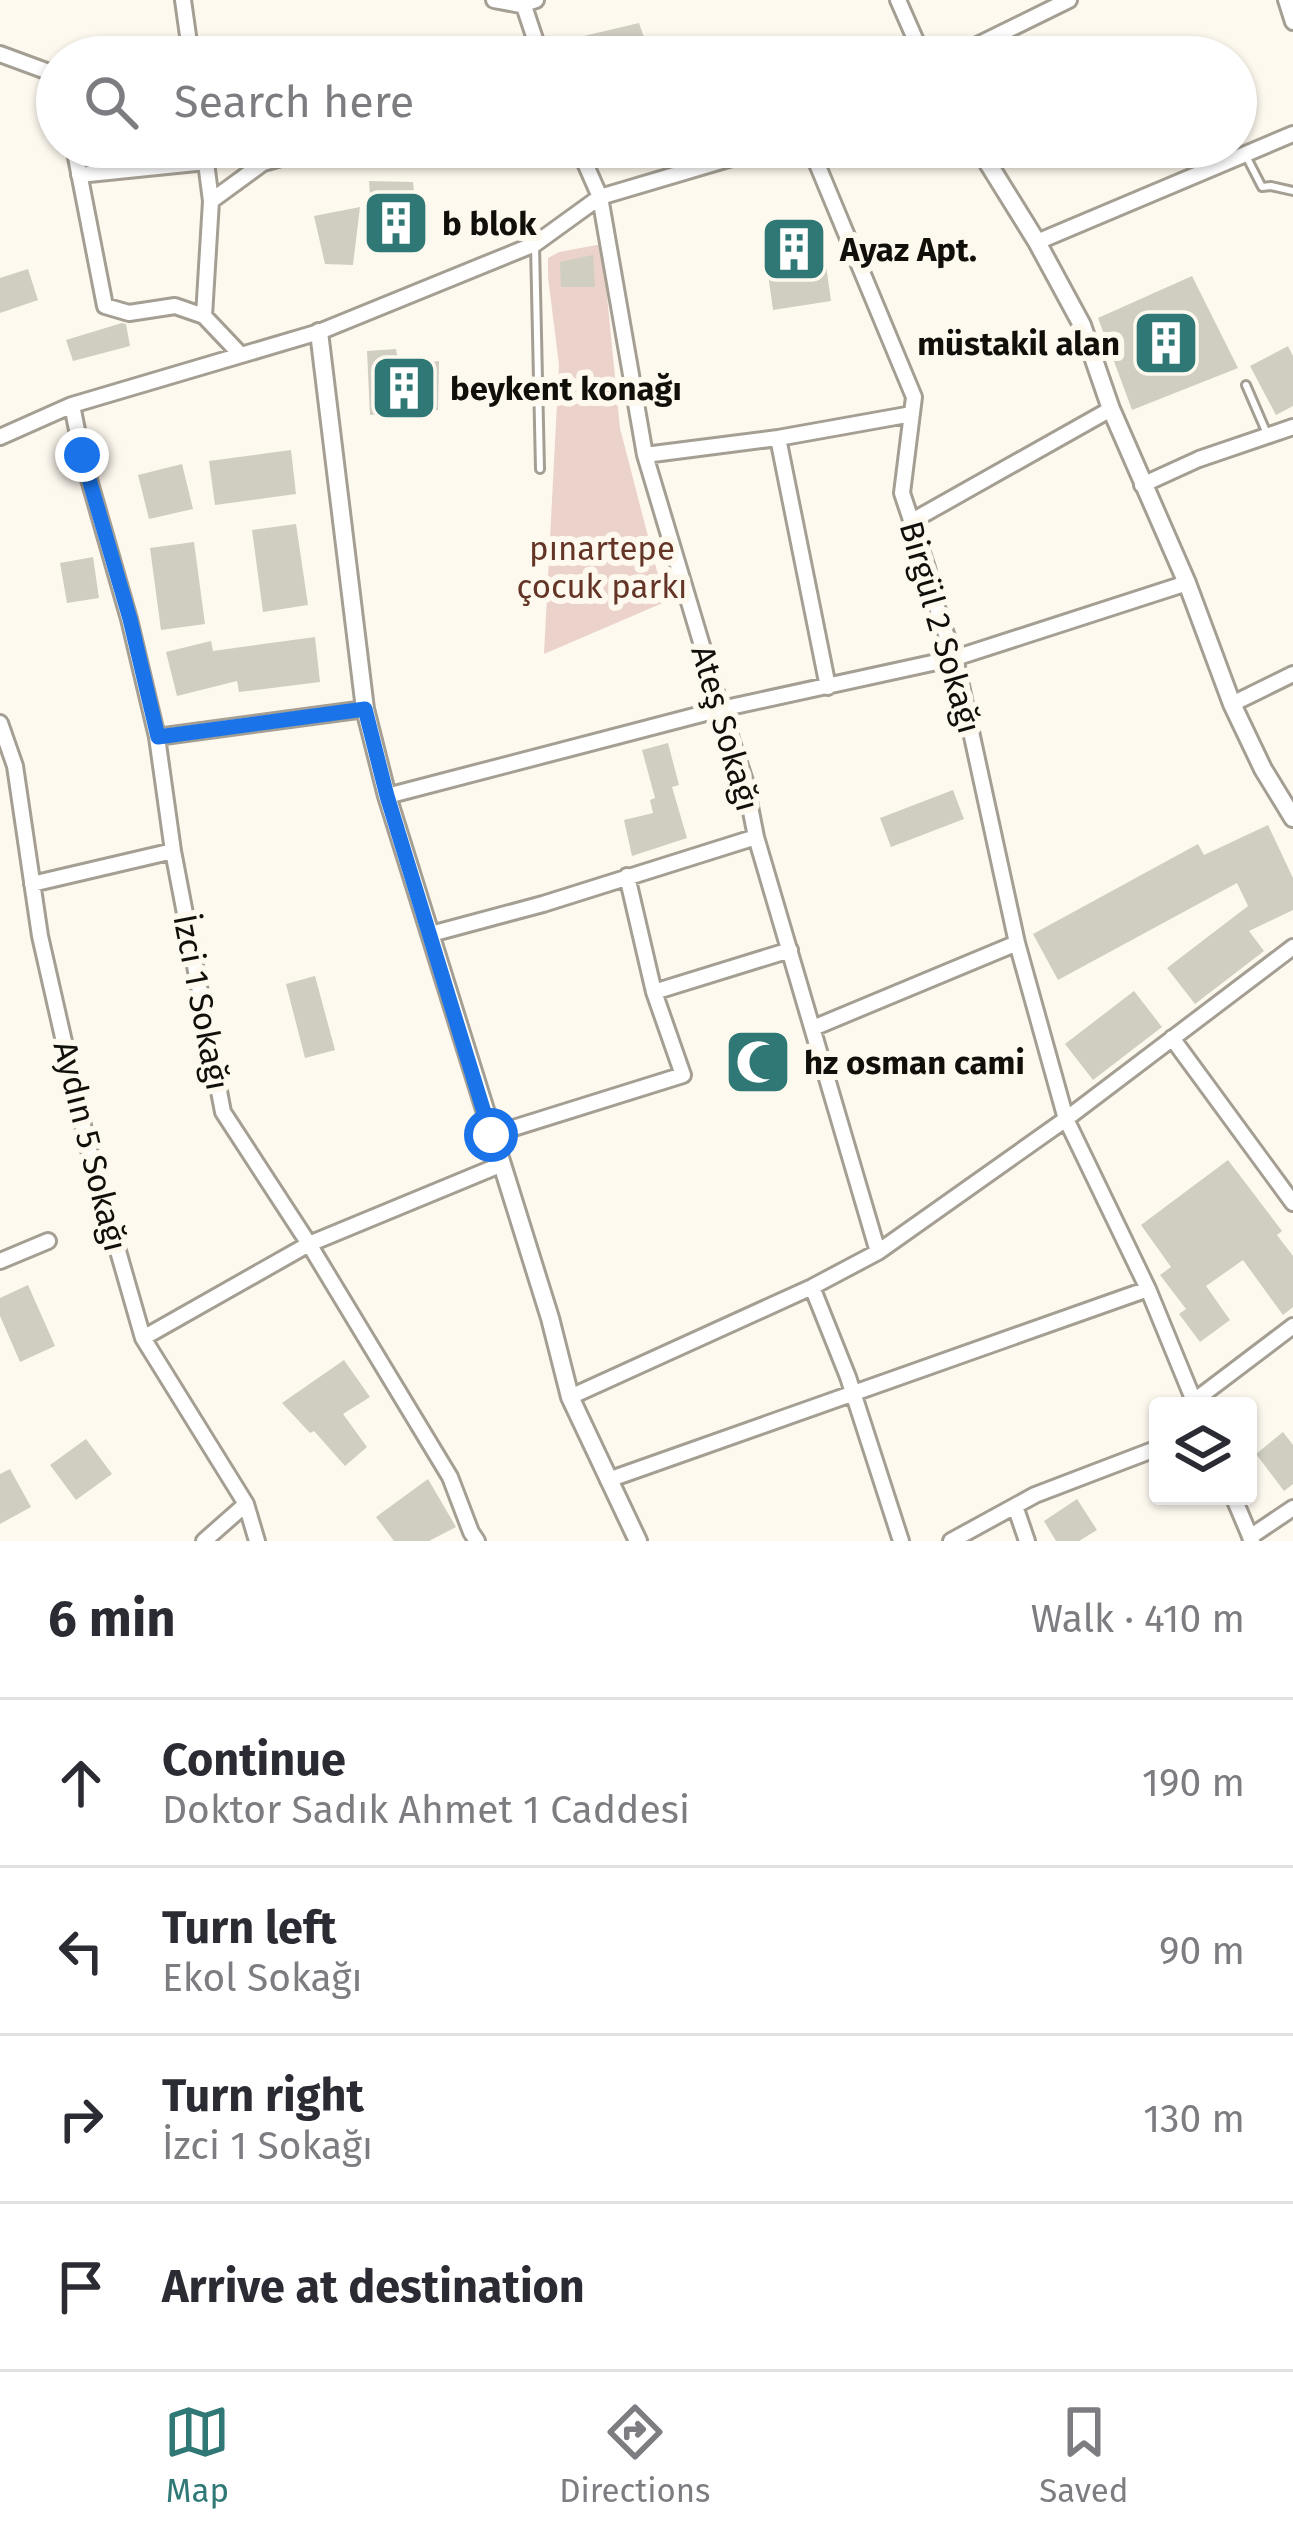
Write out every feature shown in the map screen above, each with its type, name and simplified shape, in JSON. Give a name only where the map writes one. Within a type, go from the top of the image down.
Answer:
[{"type":"street","points":[[183,0],[188,36]]},
{"type":"street","points":[[494,0],[526,2],[535,36]]},
{"type":"street","points":[[898,0],[914,36]]},
{"type":"street","points":[[996,36],[1069,0]]},
{"type":"street","points":[[1286,0],[1293,22]]},
{"type":"street","points":[[0,54],[36,68]]},
{"type":"street","points":[[1257,149],[1293,134]]},
{"type":"street","points":[[78,168],[105,306],[129,313],[176,305],[204,316],[240,354]]},
{"type":"street","points":[[79,175],[123,168]]},
{"type":"street","points":[[204,316],[211,201],[207,168]]},
{"type":"street","points":[[211,201],[256,168]]},
{"type":"street","name":"Ateş Sokağı","points":[[587,168],[599,197],[645,455],[745,781],[756,837],[878,1252]]},
{"type":"street","points":[[0,437],[72,405],[319,332],[535,244],[599,197],[698,168]]},
{"type":"street","name":"Birgül 2 Sokağı","points":[[819,168],[914,397],[902,493],[955,658],[1016,943],[1066,1119],[1148,1288],[1192,1397]]},
{"type":"street","points":[[991,168],[1082,325],[1111,410],[1187,583],[1232,704],[1293,818]]},
{"type":"street","points":[[1037,242],[1212,168]]},
{"type":"street","points":[[319,332],[365,709],[387,796],[550,1318],[570,1397],[638,1541]]},
{"type":"street","name":"İzci 1 Sokağı","points":[[72,405],[158,737],[173,851],[223,1112],[450,1477],[468,1538]]},
{"type":"street","points":[[912,520],[1111,410]]},
{"type":"street","points":[[645,455],[911,414]]},
{"type":"street","points":[[1142,485],[1199,459],[1293,427]]},
{"type":"street","points":[[778,438],[828,687]]},
{"type":"street","points":[[387,796],[721,709],[955,658],[1187,583]]},
{"type":"street","points":[[1232,704],[1293,674]]},
{"type":"street","points":[[158,737],[365,709]]},
{"type":"street","name":"Aydın 5 Sokağı","points":[[0,726],[15,766],[40,936],[87,1142],[143,1338],[245,1504],[257,1541]]},
{"type":"street","points":[[431,934],[756,837]]},
{"type":"street","points":[[32,884],[173,851]]},
{"type":"street","points":[[491,1135],[683,1076],[654,992],[628,876]]},
{"type":"street","points":[[813,1028],[1016,943]]},
{"type":"street","points":[[570,1397],[878,1252],[1066,1119],[1293,947]]},
{"type":"street","points":[[654,992],[790,950]]},
{"type":"street","points":[[1172,1038],[1293,1204]]},
{"type":"street","points":[[143,1338],[309,1244],[500,1166]]},
{"type":"street","points":[[0,1261],[48,1241]]},
{"type":"street","points":[[812,1287],[854,1395],[901,1541]]},
{"type":"street","points":[[608,1480],[1148,1288]]},
{"type":"street","points":[[1204,1397],[1293,1326]]},
{"type":"street","points":[[951,1541],[1035,1495],[1149,1451]]},
{"type":"street","points":[[204,1541],[245,1504]]},
{"type":"street","points":[[1237,1505],[1251,1539],[1293,1508]]},
{"type":"street","points":[[1015,1506],[1027,1541]]},
{"type":"lane","points":[[1252,168],[1262,187],[1293,191]]},
{"type":"lane","points":[[535,244],[540,469]]},
{"type":"lane","points":[[1246,385],[1268,436]]},
{"type":"green space","name":"pınartepe çocuk parkı","points":[[602,244],[620,428],[665,602],[544,654],[559,365],[548,258]]},
{"type":"building","points":[[639,23],[644,36],[584,36]]},
{"type":"building","name":"b blok","points":[[369,181],[413,182],[418,235],[381,241],[371,211]]},
{"type":"building","points":[[360,207],[353,265],[325,264],[314,216]]},
{"type":"building","points":[[821,229],[831,301],[773,310],[763,238]]},
{"type":"building","points":[[593,255],[595,287],[561,287],[560,262]]},
{"type":"building","points":[[28,269],[38,300],[0,313],[0,278]]},
{"type":"building","name":"müstakil alan","points":[[1192,276],[1238,368],[1132,410],[1098,318]]},
{"type":"building","points":[[122,323],[130,346],[73,361],[66,340]]},
{"type":"building","points":[[1288,346],[1293,356],[1293,406],[1276,415],[1250,366]]},
{"type":"building","name":"beykent konağı","points":[[396,349],[399,366],[439,361],[438,410],[370,415],[367,351]]},
{"type":"building","points":[[291,450],[296,494],[215,505],[209,461]]},
{"type":"building","points":[[182,464],[193,509],[149,519],[138,475]]},
{"type":"building","points":[[296,524],[308,605],[263,612],[252,530]]},
{"type":"building","points":[[194,542],[205,624],[161,630],[150,548]]},
{"type":"building","points":[[93,557],[99,598],[67,603],[60,563]]},
{"type":"building","points":[[315,637],[320,682],[239,692],[237,681],[177,696],[166,652],[211,641],[213,651]]},
{"type":"building","points":[[668,743],[679,785],[672,787],[687,838],[632,856],[624,820],[653,813],[650,800],[655,798],[642,750]]},
{"type":"building","points":[[953,790],[964,819],[891,847],[880,818]]},
{"type":"building","points":[[1268,825],[1293,878],[1293,910],[1249,931],[1264,951],[1195,1004],[1167,968],[1248,906],[1237,883],[1058,980],[1033,934],[1198,844],[1204,855]]},
{"type":"building","points":[[315,976],[335,1050],[305,1058],[286,984]]},
{"type":"building","points":[[1134,991],[1162,1027],[1093,1080],[1065,1044]]},
{"type":"building","name":"hz osman cami","points":[[748,1036],[785,1053],[769,1088],[732,1071]]},
{"type":"building","points":[[1228,1160],[1282,1231],[1277,1235],[1293,1256],[1293,1307],[1283,1315],[1243,1260],[1206,1286],[1230,1320],[1200,1342],[1179,1314],[1186,1309],[1160,1275],[1171,1267],[1141,1225]]},
{"type":"building","points":[[28,1285],[55,1346],[20,1362],[0,1316],[0,1298]]},
{"type":"building","points":[[344,1360],[370,1397],[343,1414],[367,1447],[345,1466],[282,1403]]},
{"type":"building","points":[[1283,1432],[1293,1445],[1293,1484],[1284,1491],[1257,1453]]},
{"type":"building","points":[[86,1439],[112,1474],[76,1500],[50,1465]]},
{"type":"building","points":[[10,1469],[31,1507],[0,1524],[0,1474]]},
{"type":"building","points":[[428,1479],[456,1527],[429,1541],[394,1541],[376,1517]]},
{"type":"building","points":[[1077,1499],[1097,1530],[1079,1541],[1056,1541],[1044,1521]]},
{"type":"place","name":"b blok","points":[[396,223]]},
{"type":"place","name":"Ayaz Apt.","points":[[794,249]]},
{"type":"place","name":"müstakil alan","points":[[1166,343]]},
{"type":"place","name":"beykent konağı","points":[[404,388]]},
{"type":"place","name":"hz osman cami","points":[[758,1062]]},
{"type":"route","points":[[82,455],[130,619],[158,737],[365,709],[491,1135]]}]
